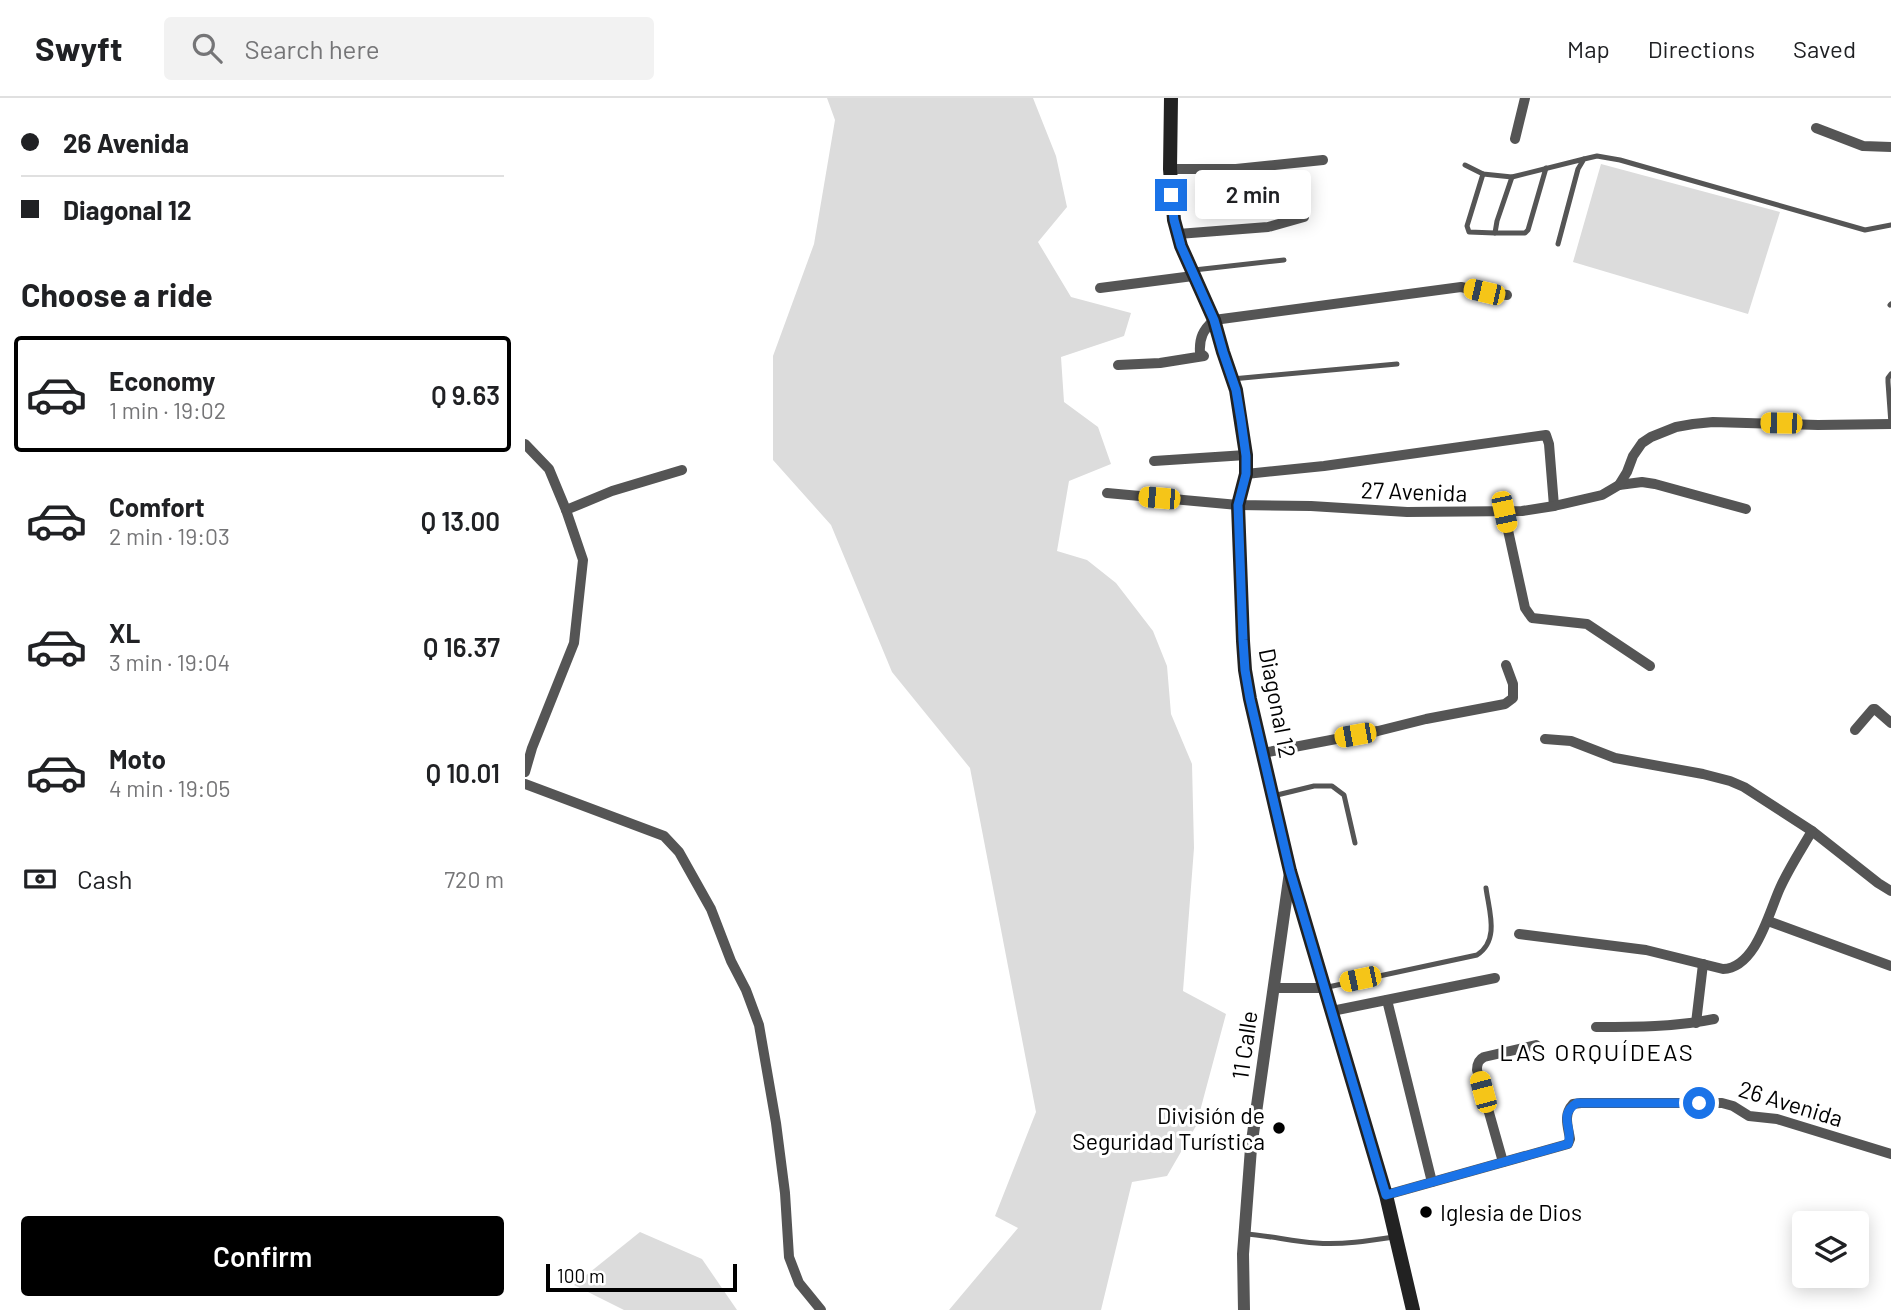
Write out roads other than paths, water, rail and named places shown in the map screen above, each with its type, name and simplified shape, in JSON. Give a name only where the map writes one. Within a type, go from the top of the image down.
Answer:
[{"type":"main road","name":"Diagonal 12","points":[[1171,98],[1171,195],[1178,234],[1192,273],[1214,320],[1233,379],[1246,456],[1246,474],[1238,505],[1245,670],[1290,871],[1386,1195],[1413,1310]]},
{"type":"street","points":[[1515,139],[1525,98]]},
{"type":"street","points":[[1816,128],[1863,146],[1891,147]]},
{"type":"street","points":[[1170,169],[1236,169],[1322,160]]},
{"type":"street","points":[[1178,234],[1268,227],[1304,217]]},
{"type":"street","points":[[1100,288],[1192,273]]},
{"type":"street","points":[[1204,356],[1200,353],[1201,335],[1214,320],[1461,287],[1507,295]]},
{"type":"street","points":[[1118,365],[1160,363],[1223,352]]},
{"type":"street","points":[[1619,485],[1642,443],[1663,431],[1693,424],[1891,424]]},
{"type":"street","points":[[1246,474],[1324,466],[1546,435],[1554,506]]},
{"type":"street","points":[[525,444],[549,469],[583,560],[574,643],[525,772]]},
{"type":"street","points":[[1154,461],[1246,456]]},
{"type":"street","points":[[566,510],[612,491],[683,470]]},
{"type":"street","points":[[1619,485],[1643,482],[1655,484],[1746,509]]},
{"type":"street","name":"27 Avenida","points":[[1107,493],[1238,505],[1407,512],[1504,512],[1554,506],[1602,495],[1619,485]]},
{"type":"street","points":[[1504,512],[1525,608],[1532,618],[1587,624],[1650,666]]},
{"type":"street","points":[[1263,754],[1504,705],[1513,698],[1513,684],[1506,665]]},
{"type":"street","points":[[1855,730],[1873,709],[1891,723]]},
{"type":"street","points":[[1545,739],[1571,741],[1615,758],[1730,781],[1757,795],[1812,831],[1891,891]]},
{"type":"street","points":[[525,784],[664,836],[679,852],[711,909],[759,1025],[776,1123],[785,1193],[789,1257],[799,1283],[821,1310]]},
{"type":"street","points":[[1519,934],[1611,944],[1723,969],[1735,967],[1749,952],[1768,921],[1780,889],[1812,831]]},
{"type":"street","name":"11 Calle","points":[[1244,1310],[1244,1234],[1251,1148],[1290,871]]},
{"type":"street","points":[[1768,921],[1891,966]]},
{"type":"street","points":[[1696,1023],[1703,964]]},
{"type":"street","points":[[1332,1011],[1495,978]]},
{"type":"street","points":[[1273,988],[1325,988]]},
{"type":"street","points":[[1387,1000],[1431,1182]]},
{"type":"street","points":[[1596,1027],[1655,1027],[1714,1019]]},
{"type":"street","points":[[1503,1162],[1477,1064],[1484,1057],[1537,1045]]},
{"type":"street","name":"26 Avenida","points":[[1386,1195],[1568,1144],[1568,1112],[1573,1104],[1581,1103],[1722,1102],[1749,1116],[1777,1119],[1891,1154]]},
{"type":"lane","points":[[1465,165],[1483,174],[1512,177],[1597,156],[1620,160],[1865,230],[1891,225]]},
{"type":"lane","points":[[1558,244],[1578,169],[1584,159]]},
{"type":"lane","points":[[1483,174],[1467,226],[1469,232],[1525,233],[1546,169]]},
{"type":"lane","points":[[1495,233],[1512,177]]},
{"type":"lane","points":[[1865,230],[1872,237]]},
{"type":"lane","points":[[1192,273],[1284,260]]},
{"type":"lane","points":[[1233,379],[1397,364]]},
{"type":"lane","points":[[1891,374],[1888,379],[1891,424]]},
{"type":"lane","points":[[1273,796],[1314,786],[1332,786],[1344,795],[1355,843]]},
{"type":"lane","points":[[1325,988],[1477,955],[1484,951],[1491,937],[1486,888]]},
{"type":"lane","points":[[1244,1234],[1327,1244],[1397,1236]]},
{"type":"place","name":"División de Seguridad Turística","points":[[1279,1128]]},
{"type":"place","name":"Iglesia de Dios","points":[[1426,1212]]},
{"type":"district","name":"LAS ORQUÍDEAS","points":[[1597,1051]]}]
